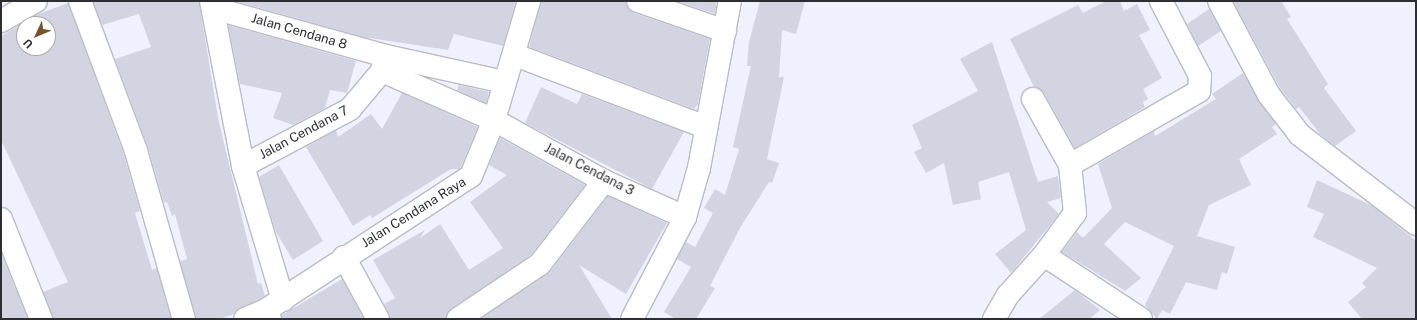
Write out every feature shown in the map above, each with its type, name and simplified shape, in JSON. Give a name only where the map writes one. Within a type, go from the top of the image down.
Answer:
[{"type":"street","points":[[1,21],[36,1]]},
{"type":"street","points":[[80,1],[136,151],[184,319]]},
{"type":"street","name":"Jalan Cendana Raya","points":[[246,319],[273,310],[344,257],[467,180],[494,120],[504,82],[515,55],[529,1]]},
{"type":"street","points":[[638,1],[725,31]]},
{"type":"street","points":[[632,319],[685,217],[706,127],[730,1]]},
{"type":"street","points":[[1219,1],[1270,95],[1300,135],[1416,224]]},
{"type":"street","points":[[1070,165],[1199,91],[1200,76],[1166,3]]},
{"type":"street","points":[[212,4],[243,166],[273,310]]},
{"type":"street","name":"Jalan Cendana 8","points":[[212,4],[384,63],[494,120]]},
{"type":"street","points":[[515,55],[706,127]]},
{"type":"street","points":[[384,63],[504,82]]},
{"type":"street","name":"Jalan Cendana 7","points":[[243,166],[350,109],[384,63]]},
{"type":"street","points":[[1003,315],[1075,213],[1070,165],[1033,99]]},
{"type":"street","name":"Jalan Cendana 3","points":[[494,120],[604,181],[685,217]]},
{"type":"street","points":[[458,319],[540,264],[604,181]]},
{"type":"street","points":[[1,219],[41,319]]},
{"type":"street","points":[[1044,255],[1141,319]]},
{"type":"street","points":[[344,257],[378,319]]},
{"type":"building","points":[[93,1],[199,1],[218,118],[258,284],[261,283],[265,296],[234,314],[220,319],[196,319],[180,261],[187,259],[175,214],[172,216],[167,202],[164,203],[148,147],[115,59],[151,47],[139,14],[102,25]]},
{"type":"building","points":[[235,1],[516,1],[503,46],[454,34],[448,50],[363,37]]},
{"type":"building","points":[[541,1],[626,1],[634,13],[710,39],[698,104],[694,109],[529,47]]},
{"type":"building","points":[[676,1],[717,1],[715,14]]},
{"type":"building","points":[[760,1],[805,1],[796,34],[782,30],[779,77],[784,77],[767,159],[779,163],[772,183],[769,182],[740,228],[710,286],[715,288],[696,319],[676,319],[664,312],[691,267],[677,259],[686,242],[695,247],[713,213],[704,208],[715,189],[725,195],[739,149],[733,147],[751,66],[747,66],[749,42]]},
{"type":"building","points":[[1106,1],[1120,1],[1124,11],[1137,4],[1150,30],[1139,35],[1162,78],[1143,89],[1148,99],[1143,102],[1145,107],[1075,148],[1044,93],[1034,87],[1010,39],[1078,5],[1083,13]]},
{"type":"building","points":[[1233,1],[1281,1],[1291,17],[1287,19],[1328,84],[1324,88],[1356,131],[1335,146],[1320,134],[1299,107],[1296,109],[1280,88]]},
{"type":"building","points":[[68,3],[124,155],[140,211],[135,213],[152,270],[157,268],[171,319],[53,319],[43,292],[68,282],[1,140],[1,36],[16,27],[16,56],[56,56],[56,16],[34,16]]},
{"type":"building","points":[[1209,9],[1221,31],[1198,46],[1187,24]]},
{"type":"building","points":[[228,25],[356,61],[347,93],[330,90],[325,108],[293,125],[273,118],[282,93],[240,84]]},
{"type":"building","points":[[992,42],[1038,182],[1058,176],[1061,198],[1047,202],[1059,214],[1011,273],[995,254],[1026,230],[1009,172],[978,182],[981,199],[953,205],[944,163],[926,173],[914,152],[922,148],[912,125],[978,91],[960,59]]},
{"type":"building","points":[[1243,73],[1276,124],[1272,127],[1277,134],[1239,159],[1251,185],[1209,205],[1197,236],[1235,247],[1227,274],[1222,272],[1217,290],[1186,282],[1170,314],[1162,310],[1157,319],[1145,305],[1174,246],[1125,222],[1104,244],[1141,278],[1125,291],[1062,252],[1077,232],[1083,238],[1112,208],[1098,164],[1154,131],[1155,136],[1216,99],[1212,94]]},
{"type":"building","points":[[459,85],[489,92],[486,103],[457,90]]},
{"type":"building","points":[[541,87],[577,104],[582,94],[684,132],[652,189],[525,123]]},
{"type":"building","points":[[402,93],[478,127],[460,169],[451,169],[372,218],[370,215],[353,226],[306,147],[336,130],[338,137],[371,114],[382,129]]},
{"type":"building","points":[[500,138],[585,185],[531,255],[451,309],[446,319],[390,319],[384,304],[395,298],[373,260],[425,230],[420,238],[440,224],[469,270],[503,248],[470,202],[507,175],[489,165]]},
{"type":"building","points":[[279,165],[323,241],[293,260],[276,232],[259,177]]},
{"type":"building","points":[[1317,180],[1373,206],[1416,241],[1416,319],[1362,319],[1348,302],[1366,287],[1362,283],[1377,268],[1313,237],[1324,214],[1307,207]]},
{"type":"building","points":[[608,196],[667,223],[626,294],[579,265],[612,319],[480,319],[550,272]]},
{"type":"building","points":[[1,253],[28,319],[1,319]]},
{"type":"building","points":[[342,279],[364,319],[282,319],[282,315]]},
{"type":"building","points":[[1075,290],[1100,310],[1089,319],[1039,319]]}]
